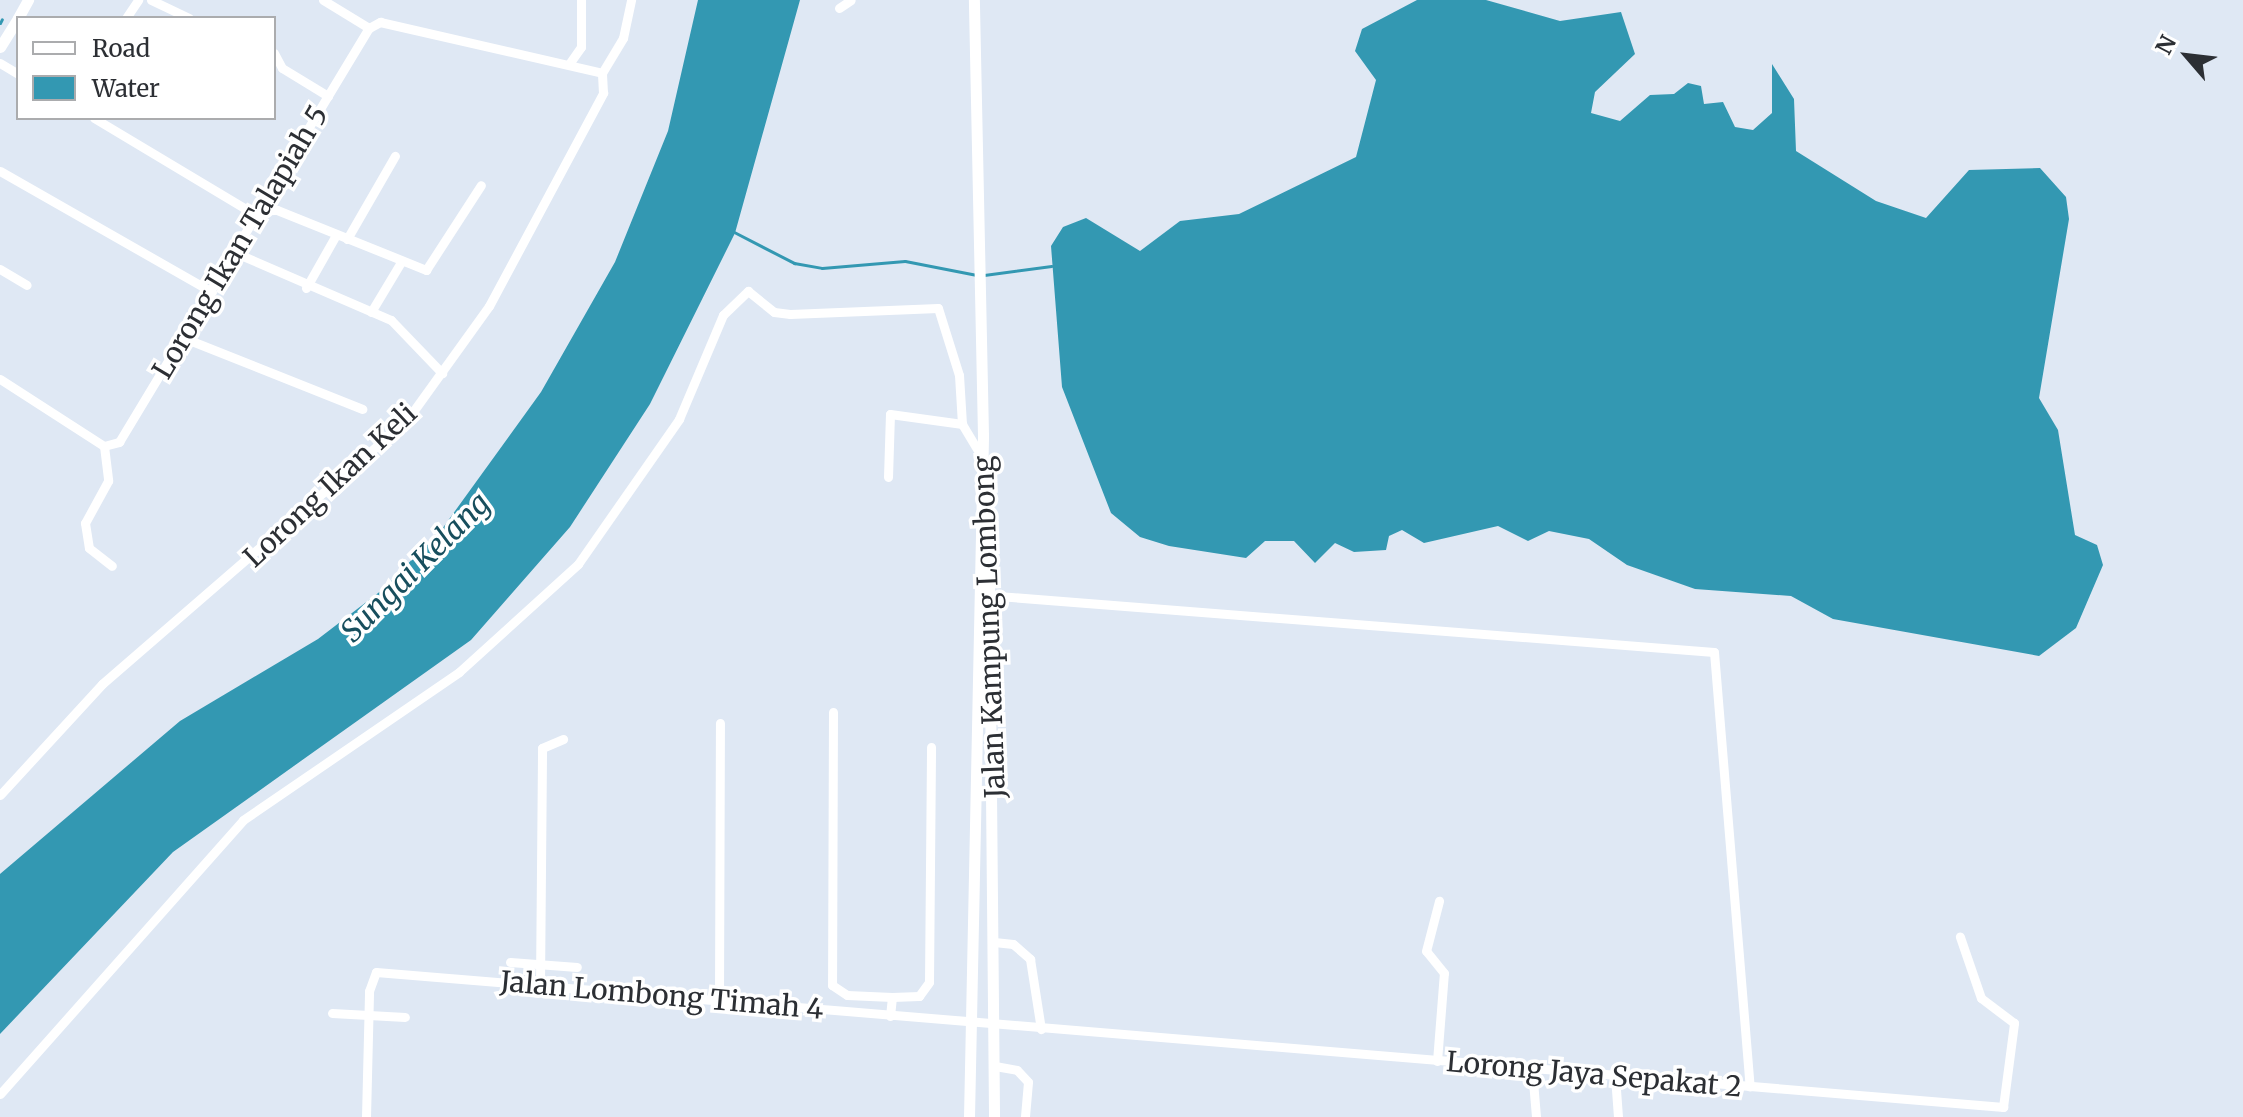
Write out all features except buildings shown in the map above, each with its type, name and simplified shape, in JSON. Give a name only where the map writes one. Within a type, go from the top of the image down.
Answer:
[{"type":"street","points":[[151,0],[185,16]]},
{"type":"street","points":[[323,0],[369,28],[380,22],[602,73]]},
{"type":"street","points":[[569,64],[581,47],[581,0]]},
{"type":"street","name":"Lorong Ikan Keli","points":[[0,795],[102,684],[407,420],[489,306],[603,93],[602,73],[623,38],[631,0]]},
{"type":"street","points":[[839,8],[851,0]]},
{"type":"street","points":[[974,0],[983,435]]},
{"type":"street","name":"Lorong Ikan Talapiah 5","points":[[104,446],[119,442],[236,253],[369,28]]},
{"type":"street","points":[[0,47],[14,33]]},
{"type":"street","points":[[276,57],[282,68],[328,96]]},
{"type":"street","points":[[97,120],[259,214],[277,210],[417,270],[431,265],[481,185]]},
{"type":"street","points":[[347,239],[395,156]]},
{"type":"street","points":[[0,171],[212,292]]},
{"type":"street","points":[[306,288],[336,235]]},
{"type":"street","points":[[236,253],[306,288],[391,320],[442,373]]},
{"type":"street","points":[[371,312],[401,262]]},
{"type":"street","points":[[0,269],[27,285]]},
{"type":"street","points":[[0,1094],[243,820],[459,672],[578,564],[679,419],[723,315],[748,291],[774,312],[790,314],[938,308],[959,375],[962,424],[981,456]]},
{"type":"street","points":[[184,338],[362,409]]},
{"type":"street","points":[[0,379],[104,446],[108,481],[85,523],[89,548],[112,566]]},
{"type":"street","points":[[888,477],[890,414],[962,424]]},
{"type":"street","name":"Jalan Kampung Lombong","points":[[983,435],[984,595],[994,942],[994,1117]]},
{"type":"street","name":"Jalan Kampung Lombong","points":[[969,1117],[984,595],[983,435]]},
{"type":"street","points":[[984,595],[1714,652],[1750,1087]]},
{"type":"street","points":[[833,712],[832,985],[847,995],[919,996],[929,982],[931,747]]},
{"type":"street","points":[[719,997],[720,723]]},
{"type":"street","points":[[540,984],[542,748],[563,739]]},
{"type":"street","points":[[1437,1061],[1444,973],[1426,951],[1439,901]]},
{"type":"street","name":"Lorong Jaya Sepakat 2","points":[[994,1025],[1750,1087],[2003,1112],[2014,1023],[1981,998],[1960,937]]},
{"type":"street","points":[[994,942],[1013,944],[1030,959],[1041,1029]]},
{"type":"street","points":[[510,962],[577,967]]},
{"type":"street","name":"Jalan Lombong Timah 4","points":[[368,1015],[376,972],[719,997],[994,1025]]},
{"type":"street","points":[[890,1016],[892,997]]},
{"type":"street","points":[[332,1013],[405,1017]]},
{"type":"street","points":[[366,1117],[368,1015]]},
{"type":"street","points":[[995,1066],[1017,1070],[1028,1082],[1025,1117]]},
{"type":"street","points":[[1532,1069],[1536,1117]]},
{"type":"street","points":[[1615,1076],[1618,1117]]},
{"type":"water","name":"Sungai Kelang","points":[[698,0],[800,0],[735,233],[650,404],[570,527],[471,640],[173,852],[0,1034],[0,874],[180,721],[318,639],[382,590],[442,529],[541,392],[615,262],[668,131]]},
{"type":"water","points":[[1417,0],[1486,0],[1560,21],[1621,12],[1635,54],[1595,92],[1591,113],[1620,121],[1650,95],[1674,94],[1688,83],[1701,86],[1704,104],[1723,102],[1735,127],[1753,130],[1772,113],[1772,64],[1794,99],[1796,151],[1876,201],[1926,218],[1969,170],[2040,168],[2066,197],[2069,219],[2039,398],[2058,430],[2075,535],[2097,545],[2103,565],[2076,628],[2039,656],[1833,619],[1791,596],[1695,589],[1627,565],[1589,539],[1549,531],[1528,541],[1498,526],[1424,543],[1402,530],[1389,536],[1386,550],[1354,552],[1335,543],[1315,563],[1294,541],[1265,541],[1246,558],[1169,546],[1140,537],[1111,513],[1062,387],[1051,246],[1063,227],[1086,218],[1140,251],[1180,221],[1239,214],[1356,157],[1376,80],[1355,51],[1362,29]]},
{"type":"waterway","points":[[0,23],[2,19]]},
{"type":"waterway","points":[[734,232],[794,263],[822,268],[905,261],[977,275]]},
{"type":"waterway","points":[[984,275],[1051,266]]}]
